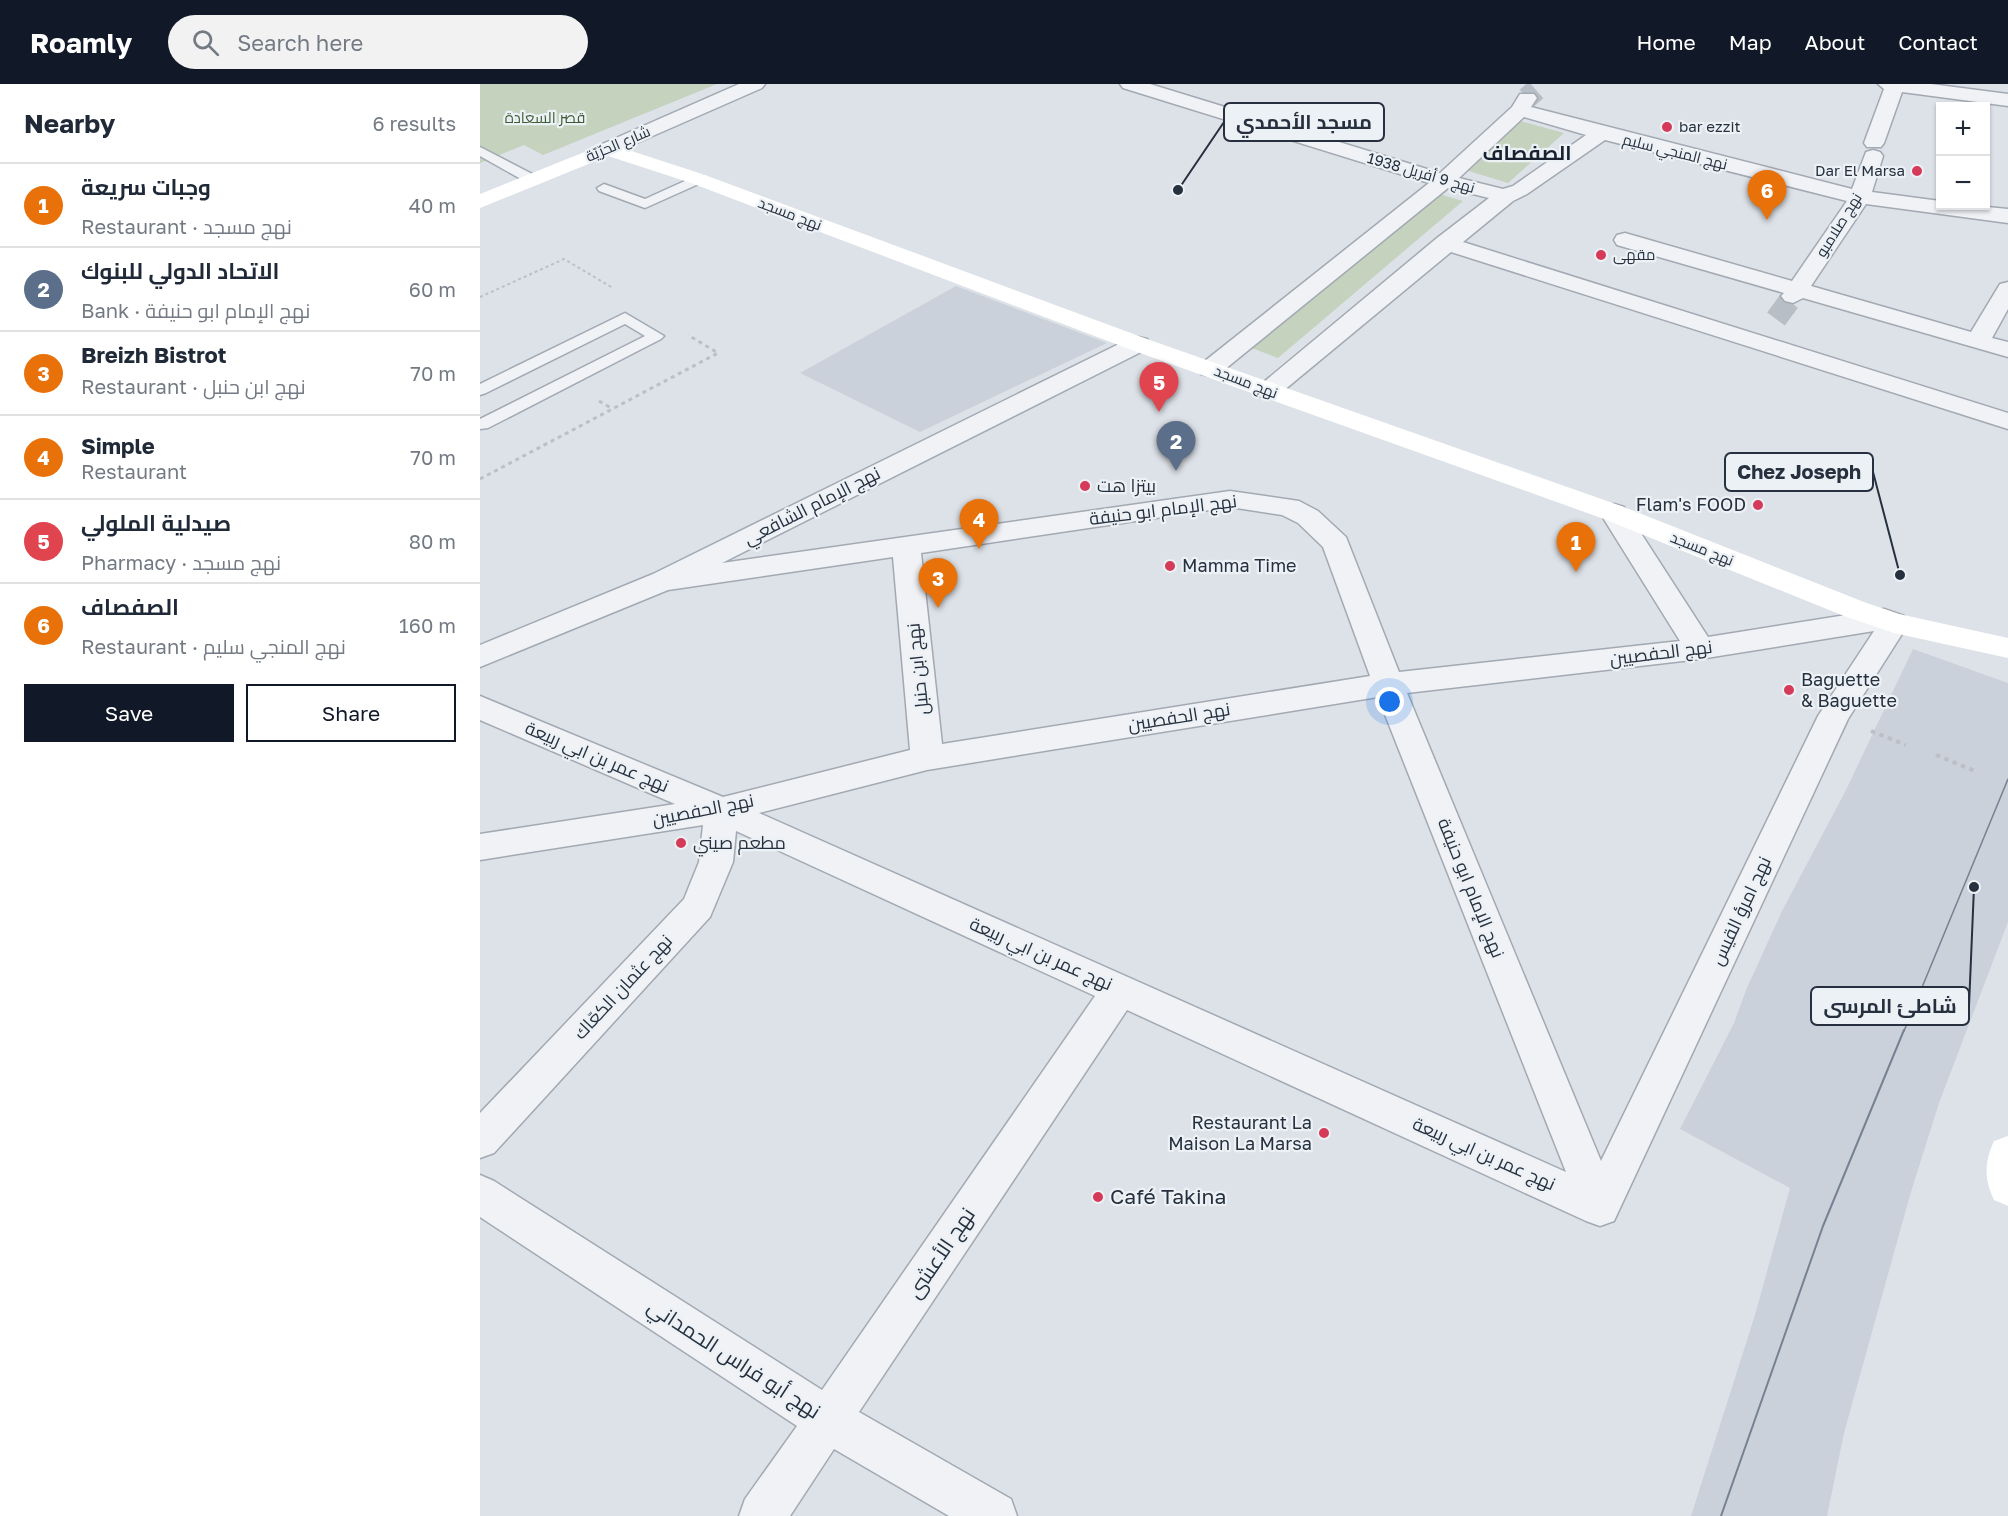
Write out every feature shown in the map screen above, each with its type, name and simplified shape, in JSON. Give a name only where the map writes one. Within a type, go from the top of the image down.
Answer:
[{"type":"street","name":"شارع الحرّيّة","points":[[480,202],[755,84]]},
{"type":"street","points":[[1892,84],[2008,100]]},
{"type":"street","name":"نهج صلامبو","points":[[1795,292],[1860,197],[1892,84]]},
{"type":"street","name":"نهج 9 أفريل 1938","points":[[1140,85],[1444,181],[1505,196]]},
{"type":"street","points":[[1210,369],[1444,181],[1531,95]]},
{"type":"street","name":"نهج المنجي سليم","points":[[1531,95],[1602,133],[1825,190],[1860,197],[2008,216]]},
{"type":"street","points":[[1268,391],[1445,243],[1505,196],[1520,190],[1602,133]]},
{"type":"street","name":"نهج مسجد","points":[[607,149],[698,179],[1268,391],[1614,513],[1889,621],[2008,648]]},
{"type":"street","points":[[1625,240],[1795,292],[2008,350]]},
{"type":"street","points":[[1445,243],[1764,334],[2008,421]]},
{"type":"street","points":[[1978,341],[2008,289]]},
{"type":"street","name":"نهج الإمام الشافعي","points":[[480,657],[663,581],[1138,344]]},
{"type":"street","name":"نهج الإمام ابو حنيفة","points":[[663,581],[1230,498],[1289,507],[1308,517],[1336,543],[1388,684],[1600,1207]]},
{"type":"street","points":[[1614,513],[1700,649]]},
{"type":"street","name":"نهج ابن حنبل","points":[[906,545],[927,758]]},
{"type":"street","name":"نهج الحفصيين","points":[[480,847],[721,810],[927,758],[1388,684],[1700,649],[1889,621]]},
{"type":"street","name":"نهج امرؤ القيس","points":[[1600,1207],[1834,716],[1889,621]]},
{"type":"street","name":"نهج عمر بن ابي ربيعة","points":[[480,706],[721,810],[1600,1207]]},
{"type":"street","name":"نهج عثمان الكعّاك","points":[[480,1140],[698,907],[716,862],[721,810]]},
{"type":"street","name":"نهج الأعشى","points":[[762,1516],[1120,990]]},
{"type":"street","name":"نهج أبو فراس الحمداني","points":[[480,1194],[828,1420],[994,1516]]},
{"type":"lane","points":[[480,152],[533,180]]},
{"type":"lane","points":[[604,188],[645,204],[698,179]]},
{"type":"lane","points":[[480,390],[625,318],[656,336],[480,424]]},
{"type":"path","points":[[1874,732],[1906,745]]},
{"type":"path","points":[[1936,755],[1975,771]]},
{"type":"shaded area","points":[[956,286],[1107,343],[920,432],[800,373]]},
{"type":"shaded area","points":[[1913,649],[2008,683],[2008,922],[1939,1103],[1910,1195],[1844,1433],[1827,1516],[1691,1516],[1755,1315],[1790,1188],[1680,1129],[1734,1023],[1746,990],[1782,911],[1846,790]]},
{"type":"green space","name":"قصر السعادة","points":[[480,84],[717,84],[543,155],[524,145],[480,163]]},
{"type":"green space","points":[[1520,121],[1564,133],[1508,183],[1462,169]]},
{"type":"green space","points":[[1439,194],[1463,201],[1278,358],[1252,348]]},
{"type":"tunnel","points":[[1527,98],[1536,90]]},
{"type":"tunnel","points":[[1776,319],[1793,296]]},
{"type":"tram line","points":[[1904,1031],[2008,779]]},
{"type":"tram line","points":[[1721,1516],[1823,1226],[1904,1030]]},
{"type":"place","name":"bar ezzit","points":[[1667,127]]},
{"type":"place","name":"Dar El Marsa","points":[[1917,171]]},
{"type":"place","name":"مسجد الأحمدي","points":[[1178,190]]},
{"type":"place","name":"الصفصاف","points":[[1767,220]]},
{"type":"place","name":"مقهى","points":[[1601,255]]},
{"type":"place","name":"صيدلية الملولي","points":[[1159,412]]},
{"type":"place","name":"الاتحاد الدولي للبنوك","points":[[1176,471]]},
{"type":"place","name":"بيتزا هت","points":[[1085,486]]},
{"type":"place","name":"Flam's FOOD","points":[[1758,505]]},
{"type":"place","name":"Simple","points":[[979,549]]},
{"type":"place","name":"Mamma Time","points":[[1170,566]]},
{"type":"place","name":"وجبات سريعة","points":[[1576,572]]},
{"type":"place","name":"Chez Joseph","points":[[1900,575]]},
{"type":"place","name":"Breizh Bistrot","points":[[938,608]]},
{"type":"place","name":"Baguette & Baguette","points":[[1789,690]]},
{"type":"place","name":"مطعم صيني","points":[[681,843]]},
{"type":"place","name":"شاطئ المرسى","points":[[1974,887]]},
{"type":"place","name":"Restaurant La Maison La Marsa","points":[[1324,1133]]},
{"type":"place","name":"Café Takina","points":[[1098,1197]]},
{"type":"district","name":"الصفصاف","points":[[1527,153]]}]
